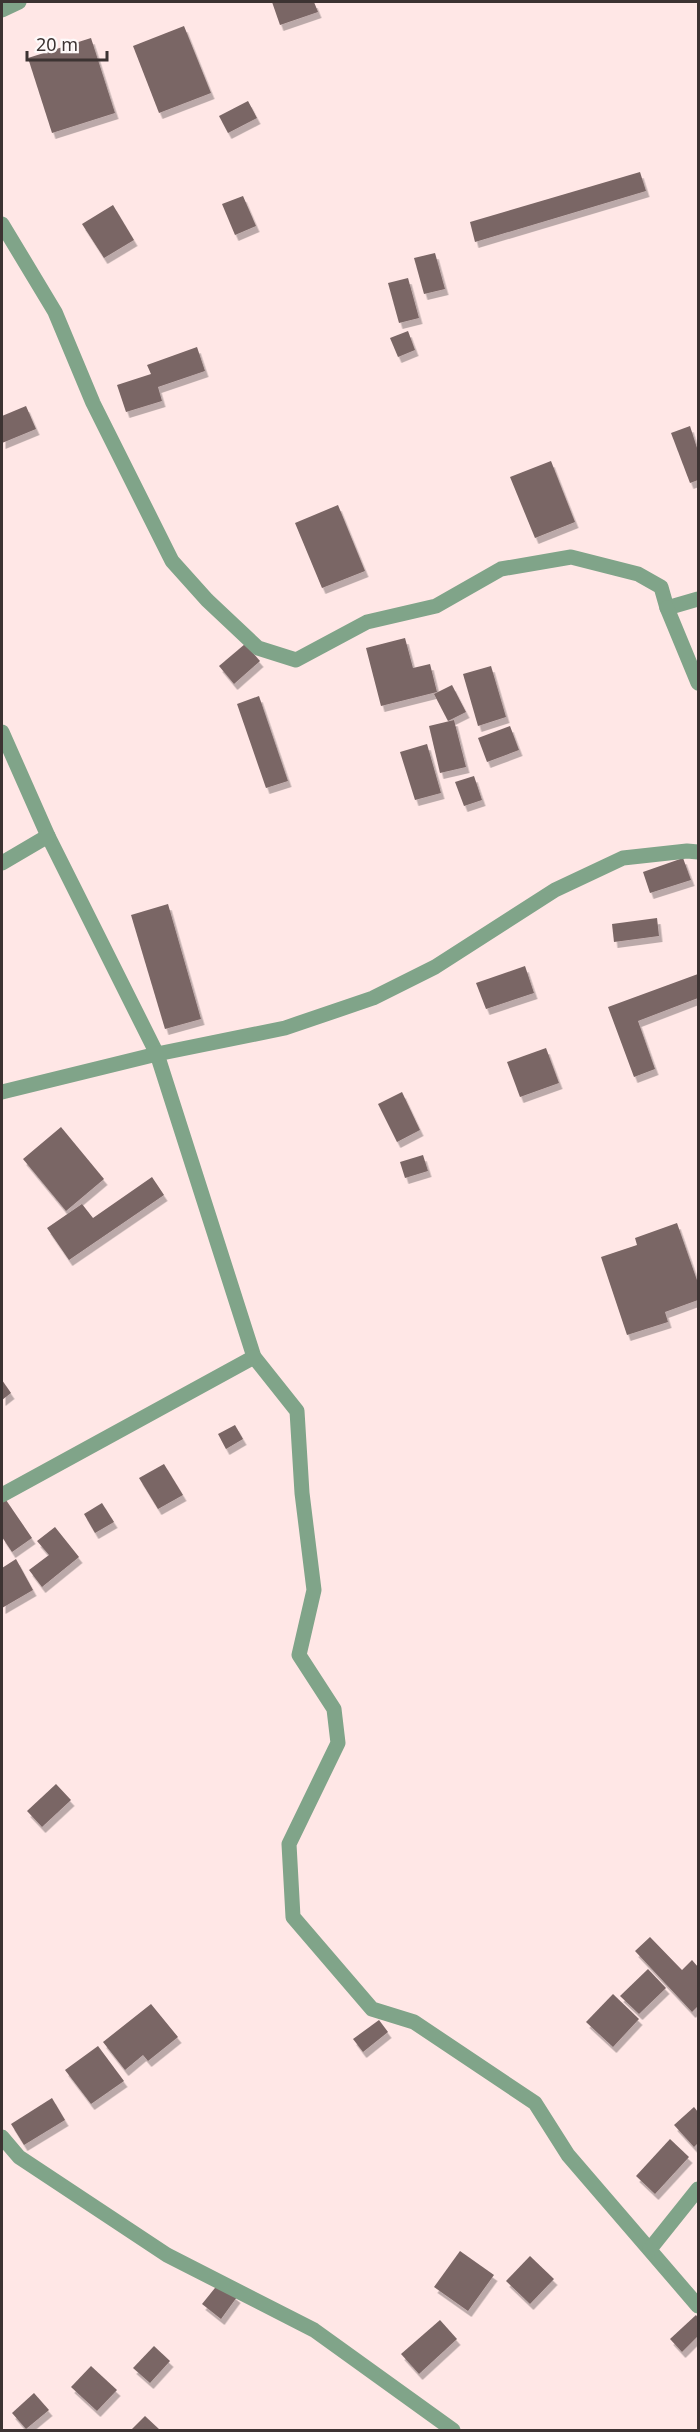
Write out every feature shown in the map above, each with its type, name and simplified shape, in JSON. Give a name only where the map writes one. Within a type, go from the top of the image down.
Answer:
[{"type":"street","points":[[2,10],[19,2]]},
{"type":"street","points":[[2,224],[55,312],[93,403],[172,561],[207,600],[258,648],[296,660],[367,622],[436,606],[501,569],[571,557],[638,574],[661,587],[699,683]]},
{"type":"street","points":[[668,608],[699,599]]},
{"type":"street","points":[[2,732],[48,836],[157,1054],[254,1357],[297,1411],[302,1493],[314,1590],[299,1655],[334,1709],[338,1743],[289,1844],[293,1917],[372,2009],[414,2022],[535,2103],[568,2155],[699,2306]]},
{"type":"street","points":[[2,864],[48,836]]},
{"type":"street","points":[[2,1092],[157,1054],[285,1028],[373,998],[435,967],[555,890],[623,858],[687,851],[699,852]]},
{"type":"street","points":[[2,1495],[254,1357]]},
{"type":"street","points":[[2,2137],[19,2157],[167,2255],[314,2330],[453,2430]]},
{"type":"street","points":[[650,2250],[699,2189]]},
{"type":"building","points":[[272,2],[314,2],[318,12],[280,25]]},
{"type":"building","points":[[184,26],[211,93],[159,113],[133,46]]},
{"type":"building","points":[[91,38],[115,113],[52,133],[28,58]]},
{"type":"building","points":[[248,101],[257,118],[228,133],[219,116]]},
{"type":"building","points":[[640,172],[646,191],[475,242],[470,222]]},
{"type":"building","points":[[243,196],[256,226],[235,235],[222,204]]},
{"type":"building","points":[[113,205],[134,240],[104,258],[82,224]]},
{"type":"building","points":[[435,253],[445,289],[424,294],[414,258]]},
{"type":"building","points":[[408,278],[419,318],[399,323],[388,283]]},
{"type":"building","points":[[408,331],[415,350],[398,357],[390,338]]},
{"type":"building","points":[[197,347],[205,371],[158,387],[162,401],[126,412],[117,385],[151,374],[147,365]]},
{"type":"building","points":[[26,406],[36,429],[2,443],[2,416]]},
{"type":"building","points":[[690,426],[698,451],[698,480],[690,483],[671,433]]},
{"type":"building","points":[[551,461],[575,522],[535,538],[510,477]]},
{"type":"building","points":[[338,505],[365,571],[322,588],[295,523]]},
{"type":"building","points":[[405,638],[413,668],[430,664],[437,692],[381,706],[366,648]]},
{"type":"building","points":[[245,644],[260,661],[234,684],[219,666]]},
{"type":"building","points":[[491,666],[506,717],[478,726],[463,674]]},
{"type":"building","points":[[452,685],[466,712],[448,721],[434,694]]},
{"type":"building","points":[[259,696],[288,781],[266,788],[237,704]]},
{"type":"building","points":[[454,720],[466,767],[440,773],[429,726]]},
{"type":"building","points":[[510,726],[519,750],[487,762],[478,738]]},
{"type":"building","points":[[427,744],[441,793],[415,800],[400,752]]},
{"type":"building","points":[[474,776],[482,800],[464,806],[455,782]]},
{"type":"building","points":[[683,858],[691,880],[650,893],[643,872]]},
{"type":"building","points":[[168,904],[201,1019],[165,1029],[131,915]]},
{"type":"building","points":[[657,918],[659,936],[614,942],[612,924]]},
{"type":"building","points":[[525,966],[534,993],[486,1009],[476,983]]},
{"type":"building","points":[[698,974],[698,998],[638,1021],[655,1069],[634,1077],[608,1007]]},
{"type":"building","points":[[546,1048],[559,1083],[520,1097],[507,1062]]},
{"type":"building","points":[[402,1092],[420,1130],[397,1142],[378,1104]]},
{"type":"building","points":[[61,1127],[104,1179],[66,1211],[23,1159]]},
{"type":"building","points":[[423,1155],[428,1171],[405,1178],[400,1162]]},
{"type":"building","points":[[152,1177],[164,1195],[69,1260],[47,1228],[82,1204],[93,1218]]},
{"type":"building","points":[[677,1223],[698,1283],[698,1300],[665,1312],[668,1322],[627,1335],[601,1257],[637,1245],[635,1238]]},
{"type":"building","points":[[2,1380],[11,1393],[2,1400]]},
{"type":"building","points":[[235,1425],[243,1439],[226,1449],[218,1434]]},
{"type":"building","points":[[164,1464],[183,1495],[158,1509],[139,1478]]},
{"type":"building","points":[[6,1500],[32,1538],[12,1552],[2,1537],[2,1503]]},
{"type":"building","points":[[102,1503],[114,1522],[95,1533],[84,1514]]},
{"type":"building","points":[[55,1527],[79,1557],[42,1587],[29,1570],[49,1555],[37,1541]]},
{"type":"building","points":[[16,1559],[33,1590],[2,1608],[2,1568]]},
{"type":"building","points":[[56,1784],[71,1800],[42,1827],[27,1811]]},
{"type":"building","points":[[650,1937],[682,1970],[692,1960],[698,1967],[698,2006],[692,2012],[635,1951]]},
{"type":"building","points":[[648,1969],[666,1988],[639,2014],[620,1996]]},
{"type":"building","points":[[613,1994],[639,2019],[613,2047],[586,2022]]},
{"type":"building","points":[[151,2004],[178,2037],[148,2061],[143,2055],[125,2070],[103,2042]]},
{"type":"building","points":[[379,2020],[388,2032],[363,2052],[353,2039]]},
{"type":"building","points":[[98,2046],[124,2081],[91,2104],[65,2070]]},
{"type":"building","points":[[52,2098],[65,2120],[24,2145],[11,2124]]},
{"type":"building","points":[[694,2107],[698,2112],[698,2143],[694,2147],[674,2125]]},
{"type":"building","points":[[670,2139],[689,2157],[655,2194],[636,2176]]},
{"type":"building","points":[[460,2251],[494,2275],[468,2311],[434,2287]]},
{"type":"building","points":[[530,2256],[554,2279],[530,2304],[506,2281]]},
{"type":"building","points":[[219,2283],[237,2297],[221,2319],[202,2304]]},
{"type":"building","points":[[696,2315],[698,2336],[682,2352],[670,2339]]},
{"type":"building","points":[[440,2320],[457,2339],[419,2374],[401,2354]]},
{"type":"building","points":[[154,2346],[170,2361],[150,2383],[133,2368]]},
{"type":"building","points":[[91,2366],[117,2390],[97,2411],[71,2387]]},
{"type":"building","points":[[34,2393],[49,2410],[26,2429],[12,2413]]},
{"type":"building","points":[[145,2416],[160,2430],[131,2430]]}]
